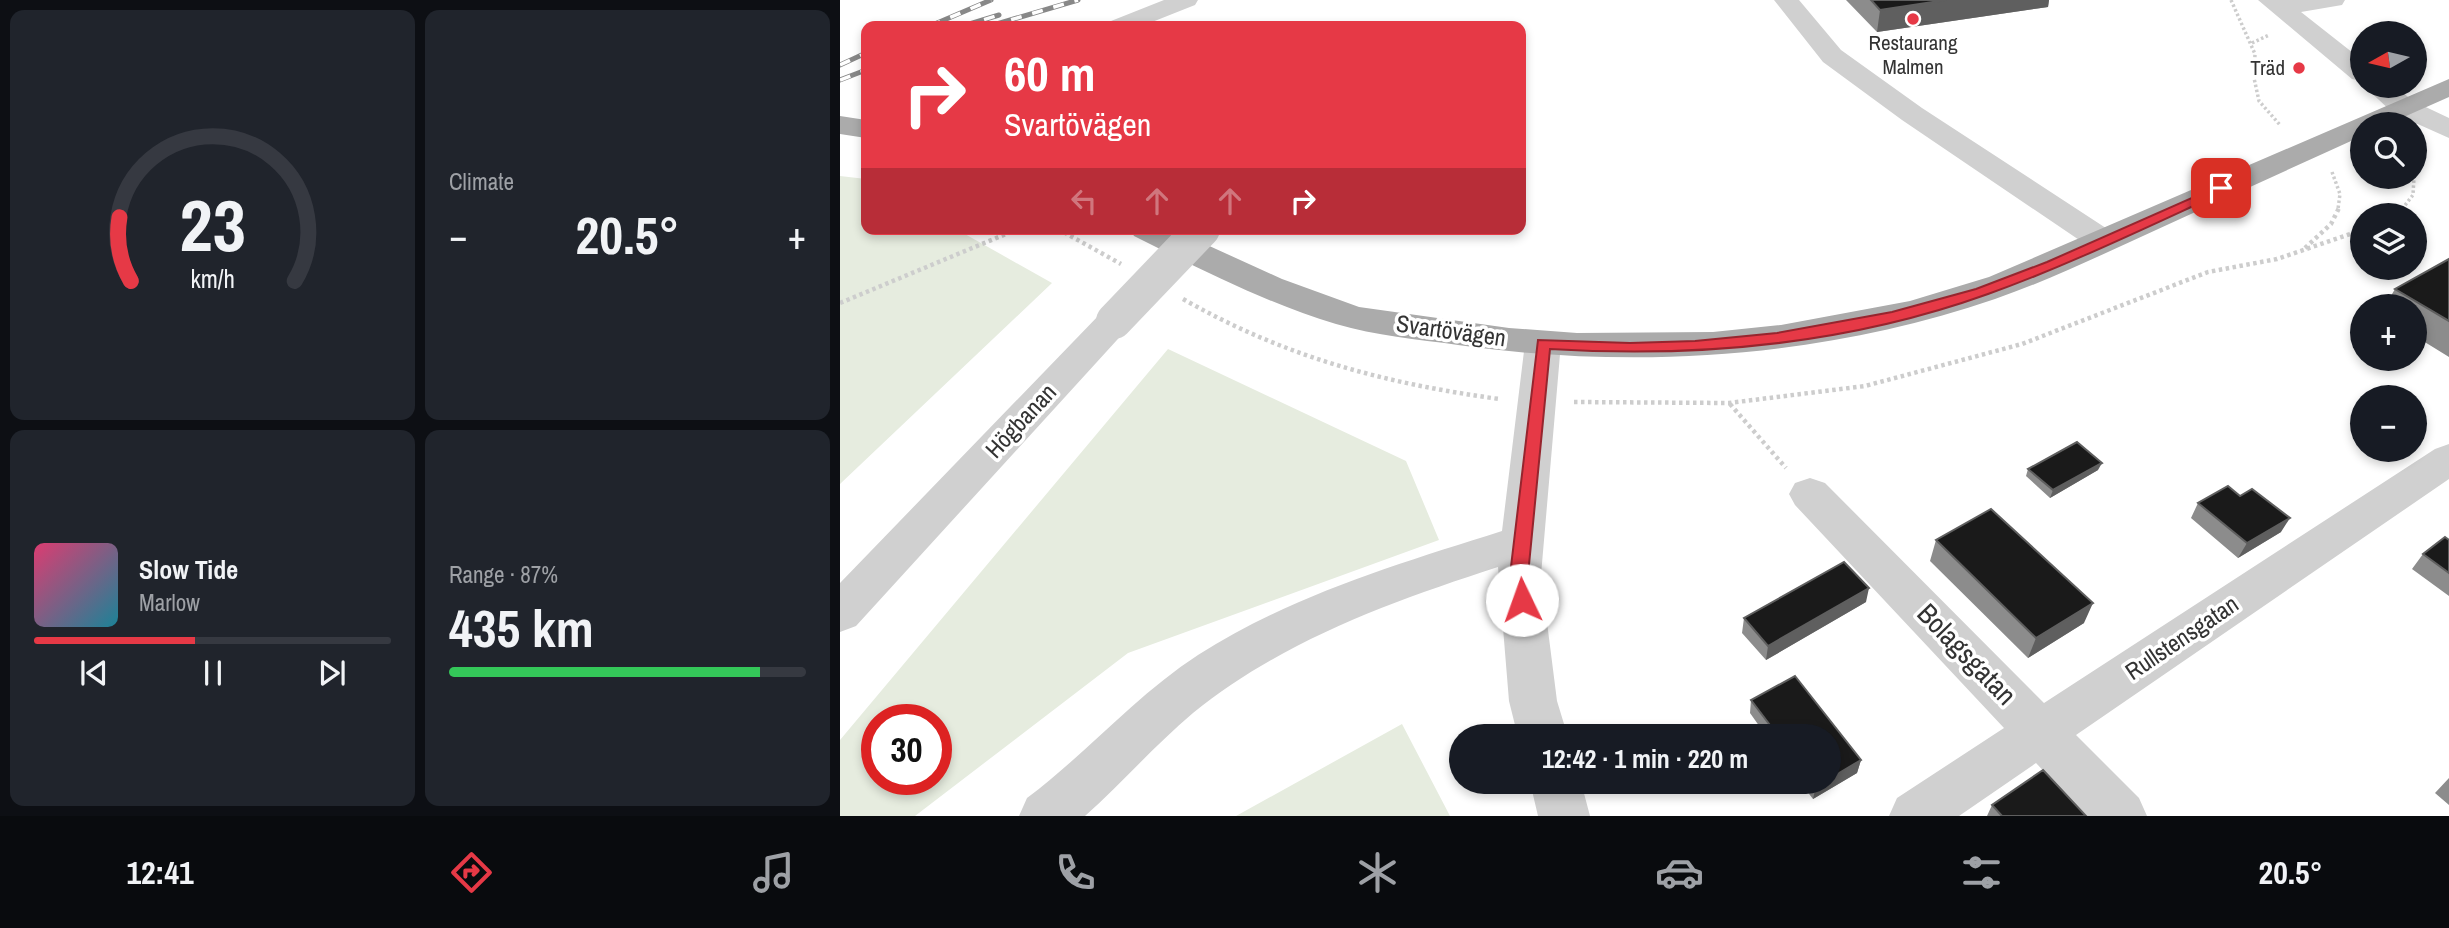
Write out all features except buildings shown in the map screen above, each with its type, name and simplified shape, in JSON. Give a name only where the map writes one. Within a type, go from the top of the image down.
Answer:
[{"type":"main road","name":"Svartövägen","points":[[2392,112],[2449,87]]},
{"type":"main road","points":[[840,125],[861,128]]},
{"type":"main road","name":"Svartövägen","points":[[1158,235],[1226,268],[1349,316],[1484,338],[1630,348],[1695,346],[1834,329],[1912,312],[1981,292],[2104,242],[2350,131]]},
{"type":"street","points":[[1786,0],[1832,56],[1912,114],[2104,242]]},
{"type":"street","points":[[2274,4],[2333,0]]},
{"type":"street","points":[[1132,21],[1181,1]]},
{"type":"street","points":[[2274,4],[2350,64]]},
{"type":"street","points":[[2392,98],[2403,107],[2449,129]]},
{"type":"street","name":"Högbanan","points":[[840,613],[1196,235]]},
{"type":"street","points":[[1539,724],[1533,701],[1519,575],[1543,343]]},
{"type":"street","name":"Rullstensgatan","points":[[1915,816],[2449,459]]},
{"type":"street","name":"Bolagsgatan","points":[[1811,494],[2121,816]]},
{"type":"street","points":[[1045,816],[1081,789],[1176,699],[1263,639],[1377,589],[1522,542]]},
{"type":"street","points":[[1558,794],[1564,816]]},
{"type":"path","points":[[2231,0],[2255,54],[2254,78],[2259,101],[2280,125]]},
{"type":"path","points":[[2295,253],[2319,238],[2336,219],[2341,205],[2341,184],[2332,172]]},
{"type":"path","points":[[840,303],[1004,235]]},
{"type":"path","points":[[1729,403],[1811,494]]},
{"type":"shaded area","points":[[840,176],[861,178],[861,235],[967,235],[1052,283],[840,484]]},
{"type":"shaded area","points":[[1168,349],[1406,461],[1439,540],[1128,653],[952,788],[952,704],[870,704]]},
{"type":"shaded area","points":[[861,715],[861,795],[942,795],[915,816],[840,816],[840,740]]},
{"type":"shaded area","points":[[1402,724],[1450,816],[1236,816]]},
{"type":"railway","points":[[942,21],[991,0]]},
{"type":"railway","points":[[1007,21],[1078,0]]},
{"type":"railway","points":[[979,21],[999,15]]},
{"type":"railway","points":[[840,65],[861,55]]},
{"type":"railway","points":[[840,80],[861,72]]},
{"type":"place","name":"Restaurang Malmen","points":[[1913,19]]},
{"type":"place","name":"Träd","points":[[2299,68]]},
{"type":"route","points":[[1522,600],[1519,575],[1543,343],[1630,348],[1695,346],[1777,338],[1892,317],[1981,292],[2052,265],[2221,188]]}]
